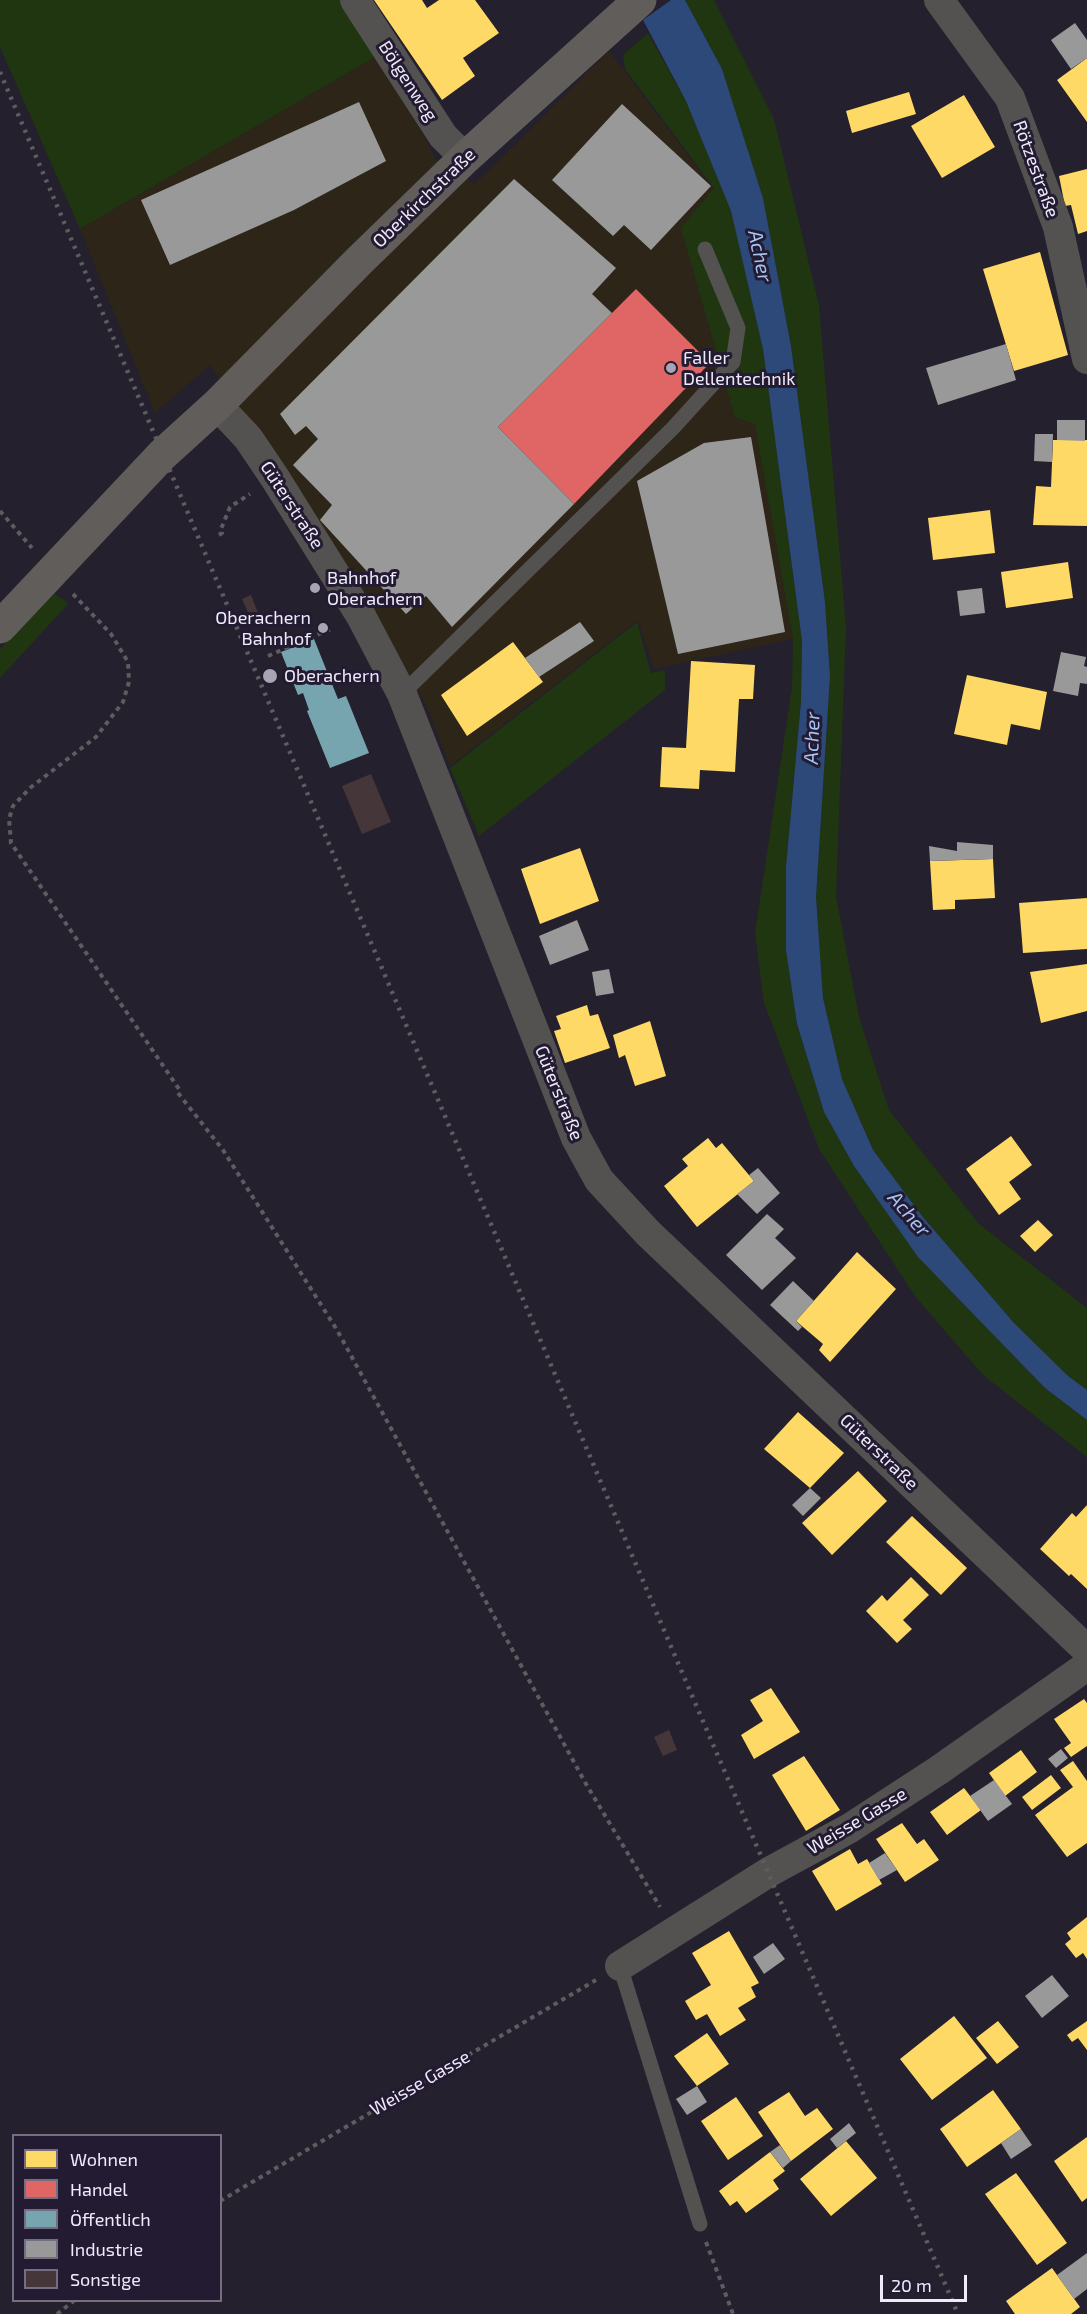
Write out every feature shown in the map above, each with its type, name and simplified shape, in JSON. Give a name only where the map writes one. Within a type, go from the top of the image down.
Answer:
[{"type":"main road","name":"Oberkirchstraße","points":[[0,627],[43,561],[217,405],[359,261],[465,158],[635,4]]},
{"type":"street","name":"Bölgenweg","points":[[355,0],[443,136],[465,158]]},
{"type":"street","name":"Rötzestraße","points":[[939,0],[1010,98],[1058,227],[1087,359]]},
{"type":"street","name":"Güterstraße","points":[[217,405],[248,438],[281,487],[361,616],[402,694],[576,1138],[599,1180],[657,1241],[1087,1650]]},
{"type":"street","name":"Weisse Gasse","points":[[620,1966],[768,1872],[850,1828],[939,1770],[1087,1666]]},
{"type":"lane","points":[[402,694],[673,428],[733,362],[738,328],[705,249]]},
{"type":"lane","points":[[620,1966],[700,2224]]},
{"type":"path","points":[[219,535],[222,533],[221,529],[230,507],[257,489]]},
{"type":"path","points":[[0,511],[111,634],[128,662],[129,682],[123,702],[96,737],[30,788],[13,806],[9,819],[11,843],[179,1089],[178,1093],[223,1150],[337,1330],[586,1784],[675,1930]]},
{"type":"path","points":[[268,656],[313,636]]},
{"type":"path","name":"Weisse Gasse","points":[[222,2200],[620,1966]]},
{"type":"path","points":[[700,2224],[733,2314]]},
{"type":"path","points":[[57,2314],[74,2302]]},
{"type":"shaded area","points":[[609,51],[714,189],[793,639],[654,669],[638,620],[450,766],[426,705],[328,537],[210,365],[155,413],[80,229],[380,54],[436,159],[475,184]]},
{"type":"green space","points":[[0,0],[342,0],[380,54],[80,229],[0,47]]},
{"type":"green space","points":[[685,0],[714,0],[774,119],[819,305],[846,628],[836,896],[859,1017],[889,1110],[979,1224],[1087,1308],[1087,1390],[1068,1376],[1014,1323],[922,1216],[873,1150],[842,1079],[823,998],[816,897],[830,676],[825,602],[791,346],[763,198],[722,69]]},
{"type":"green space","points":[[648,33],[686,101],[731,211],[763,349],[802,641],[801,702],[786,867],[786,950],[797,1025],[824,1112],[854,1166],[918,1257],[1045,1388],[1087,1420],[1087,1457],[983,1375],[915,1296],[819,1149],[764,1003],[755,933],[792,687],[793,639],[755,424],[735,417],[681,228],[714,188],[625,69],[623,55]]},
{"type":"green space","points":[[53,593],[69,603],[0,678],[0,649]]},
{"type":"green space","points":[[637,622],[651,673],[665,670],[665,690],[479,836],[450,768]]},
{"type":"water","name":"Acher","points":[[671,0],[685,0],[722,69],[763,198],[791,346],[825,602],[830,676],[816,897],[823,998],[842,1079],[873,1150],[922,1216],[1014,1323],[1068,1376],[1087,1390],[1087,1420],[1045,1388],[918,1257],[854,1166],[824,1112],[797,1024],[786,950],[786,867],[801,702],[802,641],[763,349],[731,211],[686,101],[643,20]]},
{"type":"building: Wohnen","points":[[374,0],[422,0],[427,8],[439,0],[475,0],[499,33],[463,58],[475,76],[442,100]]},
{"type":"building: Wohnen","points":[[1087,58],[1087,122],[1057,80]]},
{"type":"building: Wohnen","points":[[909,92],[916,114],[852,133],[846,111]]},
{"type":"building: Wohnen","points":[[964,95],[995,147],[942,178],[911,126]]},
{"type":"building: Wohnen","points":[[1087,169],[1087,231],[1078,234],[1071,205],[1065,206],[1059,176]]},
{"type":"building: Wohnen","points":[[1040,252],[1068,355],[1014,371],[983,269]]},
{"type":"building: Wohnen","points":[[1053,440],[1087,440],[1087,526],[1033,525],[1036,486],[1051,487]]},
{"type":"building: Wohnen","points":[[990,510],[995,553],[933,560],[928,518]]},
{"type":"building: Wohnen","points":[[1068,562],[1073,598],[1006,608],[1001,572]]},
{"type":"building: Wohnen","points":[[513,642],[543,682],[467,736],[441,695]]},
{"type":"building: Wohnen","points":[[691,661],[755,665],[753,699],[739,699],[735,772],[700,770],[699,789],[660,787],[662,747],[686,748]]},
{"type":"building: Wohnen","points":[[967,675],[1047,692],[1040,730],[1011,724],[1007,745],[954,734]]},
{"type":"building: Wohnen","points":[[580,848],[599,901],[540,924],[521,869]]},
{"type":"building: Wohnen","points":[[993,859],[995,898],[955,900],[955,909],[933,910],[930,861]]},
{"type":"building: Wohnen","points":[[1087,898],[1087,949],[1023,953],[1019,903]]},
{"type":"building: Wohnen","points":[[1087,964],[1087,1011],[1041,1023],[1030,972]]},
{"type":"building: Wohnen","points":[[587,1005],[590,1016],[598,1014],[610,1048],[565,1063],[554,1031],[561,1029],[556,1016]]},
{"type":"building: Wohnen","points":[[650,1021],[666,1076],[635,1086],[625,1055],[619,1058],[613,1035]]},
{"type":"building: Wohnen","points":[[1011,1136],[1032,1165],[1009,1182],[1021,1199],[999,1215],[966,1169]]},
{"type":"building: Wohnen","points":[[708,1138],[716,1148],[722,1143],[754,1181],[697,1227],[664,1186],[688,1166],[682,1159]]},
{"type":"building: Wohnen","points":[[1038,1220],[1053,1235],[1035,1252],[1020,1236]]},
{"type":"building: Wohnen","points":[[857,1252],[896,1289],[830,1362],[819,1350],[823,1344],[796,1321]]},
{"type":"building: Wohnen","points":[[798,1412],[844,1453],[810,1488],[764,1449]]},
{"type":"building: Wohnen","points":[[858,1471],[887,1501],[832,1555],[802,1523]]},
{"type":"building: Wohnen","points":[[1087,1505],[1087,1589],[1040,1549],[1072,1513],[1076,1517]]},
{"type":"building: Wohnen","points":[[912,1516],[967,1568],[941,1595],[886,1542]]},
{"type":"building: Wohnen","points":[[911,1577],[929,1595],[903,1620],[912,1629],[897,1643],[866,1611],[882,1595],[887,1601]]},
{"type":"building: Wohnen","points":[[771,1688],[800,1732],[754,1759],[741,1735],[763,1721],[750,1700]]},
{"type":"building: Wohnen","points":[[1084,1699],[1087,1703],[1087,1746],[1071,1757],[1064,1748],[1071,1743],[1054,1719]]},
{"type":"building: Wohnen","points":[[1021,1750],[1037,1772],[1005,1796],[989,1773]]},
{"type":"building: Wohnen","points":[[804,1756],[840,1810],[806,1831],[772,1775]]},
{"type":"building: Wohnen","points":[[1073,1761],[1087,1781],[1087,1843],[1067,1857],[1035,1815],[1073,1787],[1060,1770]]},
{"type":"building: Wohnen","points":[[1051,1775],[1061,1788],[1032,1810],[1022,1797]]},
{"type":"building: Wohnen","points":[[964,1788],[981,1810],[947,1835],[930,1812]]},
{"type":"building: Wohnen","points":[[902,1823],[917,1844],[924,1839],[939,1860],[905,1882],[876,1839]]},
{"type":"building: Wohnen","points":[[850,1849],[858,1864],[867,1859],[882,1884],[836,1911],[812,1871]]},
{"type":"building: Wohnen","points":[[1087,1917],[1087,1959],[1083,1953],[1076,1958],[1065,1944],[1071,1939],[1067,1933]]},
{"type":"building: Wohnen","points":[[729,1931],[759,1983],[751,1987],[756,1997],[738,2008],[746,2020],[720,2036],[707,2014],[696,2020],[685,2001],[711,1985],[692,1953]]},
{"type":"building: Wohnen","points":[[954,2016],[987,2058],[932,2100],[900,2059]]},
{"type":"building: Wohnen","points":[[998,2021],[1019,2047],[997,2064],[976,2038]]},
{"type":"building: Wohnen","points":[[1087,2021],[1087,2050],[1078,2038],[1072,2042],[1067,2035]]},
{"type":"building: Wohnen","points":[[707,2033],[729,2064],[697,2086],[674,2056]]},
{"type":"building: Wohnen","points":[[993,2090],[1021,2129],[967,2167],[940,2129]]},
{"type":"building: Wohnen","points":[[789,2092],[805,2116],[817,2108],[833,2129],[791,2161],[758,2112]]},
{"type":"building: Wohnen","points":[[736,2097],[763,2136],[728,2160],[701,2121]]},
{"type":"building: Wohnen","points":[[1087,2137],[1087,2198],[1082,2202],[1054,2161]]},
{"type":"building: Wohnen","points":[[846,2141],[877,2178],[831,2216],[800,2179]]},
{"type":"building: Wohnen","points":[[770,2152],[785,2171],[773,2180],[779,2189],[746,2213],[737,2201],[730,2206],[719,2191]]},
{"type":"building: Wohnen","points":[[1016,2173],[1067,2243],[1037,2265],[985,2194]]},
{"type":"building: Wohnen","points":[[1052,2268],[1080,2307],[1071,2314],[1015,2314],[1006,2301]]},
{"type":"building: Handel","points":[[636,289],[710,363],[574,504],[498,427]]},
{"type":"building: Öffentlich","points":[[314,639],[338,699],[346,696],[369,753],[330,768],[307,711],[309,710],[303,693],[298,695],[281,652]]},
{"type":"building: Industrie","points":[[1075,23],[1087,40],[1087,58],[1071,69],[1051,40]]},
{"type":"building: Industrie","points":[[359,102],[386,161],[294,210],[170,265],[141,200]]},
{"type":"building: Industrie","points":[[622,104],[711,186],[651,250],[624,225],[613,236],[552,180]]},
{"type":"building: Industrie","points":[[514,179],[616,268],[592,294],[612,313],[498,427],[574,504],[452,627],[426,596],[406,614],[320,520],[332,505],[293,465],[318,439],[306,426],[295,435],[280,414]]},
{"type":"building: Industrie","points":[[1006,344],[1016,380],[938,405],[926,368]]},
{"type":"building: Industrie","points":[[1057,420],[1085,420],[1085,441],[1057,440]]},
{"type":"building: Industrie","points":[[1035,434],[1053,434],[1052,462],[1034,461]]},
{"type":"building: Industrie","points":[[751,437],[785,632],[678,654],[637,481],[704,443]]},
{"type":"building: Industrie","points":[[982,588],[985,613],[960,616],[957,591]]},
{"type":"building: Industrie","points":[[580,622],[594,641],[539,677],[525,658]]},
{"type":"building: Industrie","points":[[1061,652],[1086,657],[1084,666],[1087,667],[1087,684],[1080,683],[1078,696],[1053,691]]},
{"type":"building: Industrie","points":[[957,842],[993,845],[993,859],[930,861],[929,846],[957,851]]},
{"type":"building: Industrie","points":[[577,920],[589,950],[550,965],[539,936]]},
{"type":"building: Industrie","points":[[609,969],[614,993],[596,996],[592,972]]},
{"type":"building: Industrie","points":[[758,1168],[780,1193],[757,1214],[737,1194],[754,1181],[749,1175]]},
{"type":"building: Industrie","points":[[767,1214],[784,1229],[775,1238],[796,1258],[762,1290],[726,1255]]},
{"type":"building: Industrie","points":[[793,1281],[814,1301],[796,1321],[802,1327],[798,1331],[770,1305]]},
{"type":"building: Industrie","points":[[810,1488],[821,1498],[803,1516],[792,1505]]},
{"type":"building: Industrie","points":[[1061,1749],[1068,1758],[1056,1768],[1048,1759]]},
{"type":"building: Industrie","points":[[994,1780],[1012,1804],[988,1821],[970,1796]]},
{"type":"building: Industrie","points":[[885,1853],[897,1870],[879,1880],[869,1863]]},
{"type":"building: Industrie","points":[[773,1943],[785,1959],[764,1974],[753,1957]]},
{"type":"building: Industrie","points":[[1052,1975],[1069,1996],[1042,2018],[1025,1996]]},
{"type":"building: Industrie","points":[[697,2086],[707,2102],[687,2115],[676,2099]]},
{"type":"building: Industrie","points":[[849,2123],[856,2133],[837,2148],[830,2139]]},
{"type":"building: Industrie","points":[[1021,2129],[1032,2145],[1011,2159],[1001,2143]]},
{"type":"building: Industrie","points":[[780,2145],[791,2161],[783,2168],[770,2152]]},
{"type":"building: Industrie","points":[[1087,2253],[1087,2289],[1074,2299],[1057,2275]]},
{"type":"building: Sonstige","points":[[251,595],[258,613],[250,617],[242,599]]},
{"type":"building: Sonstige","points":[[371,774],[391,822],[362,834],[342,786]]},
{"type":"building: Sonstige","points":[[669,1730],[677,1750],[663,1756],[654,1737]]},
{"type":"railway","points":[[0,72],[958,2314]]},
{"type":"place","name":"Faller Dellentechnik","points":[[671,368]]},
{"type":"place","name":"Bahnhof Oberachern","points":[[315,588]]},
{"type":"place","name":"Oberachern Bahnhof","points":[[323,628]]},
{"type":"place","name":"Oberachern","points":[[270,676]]}]
